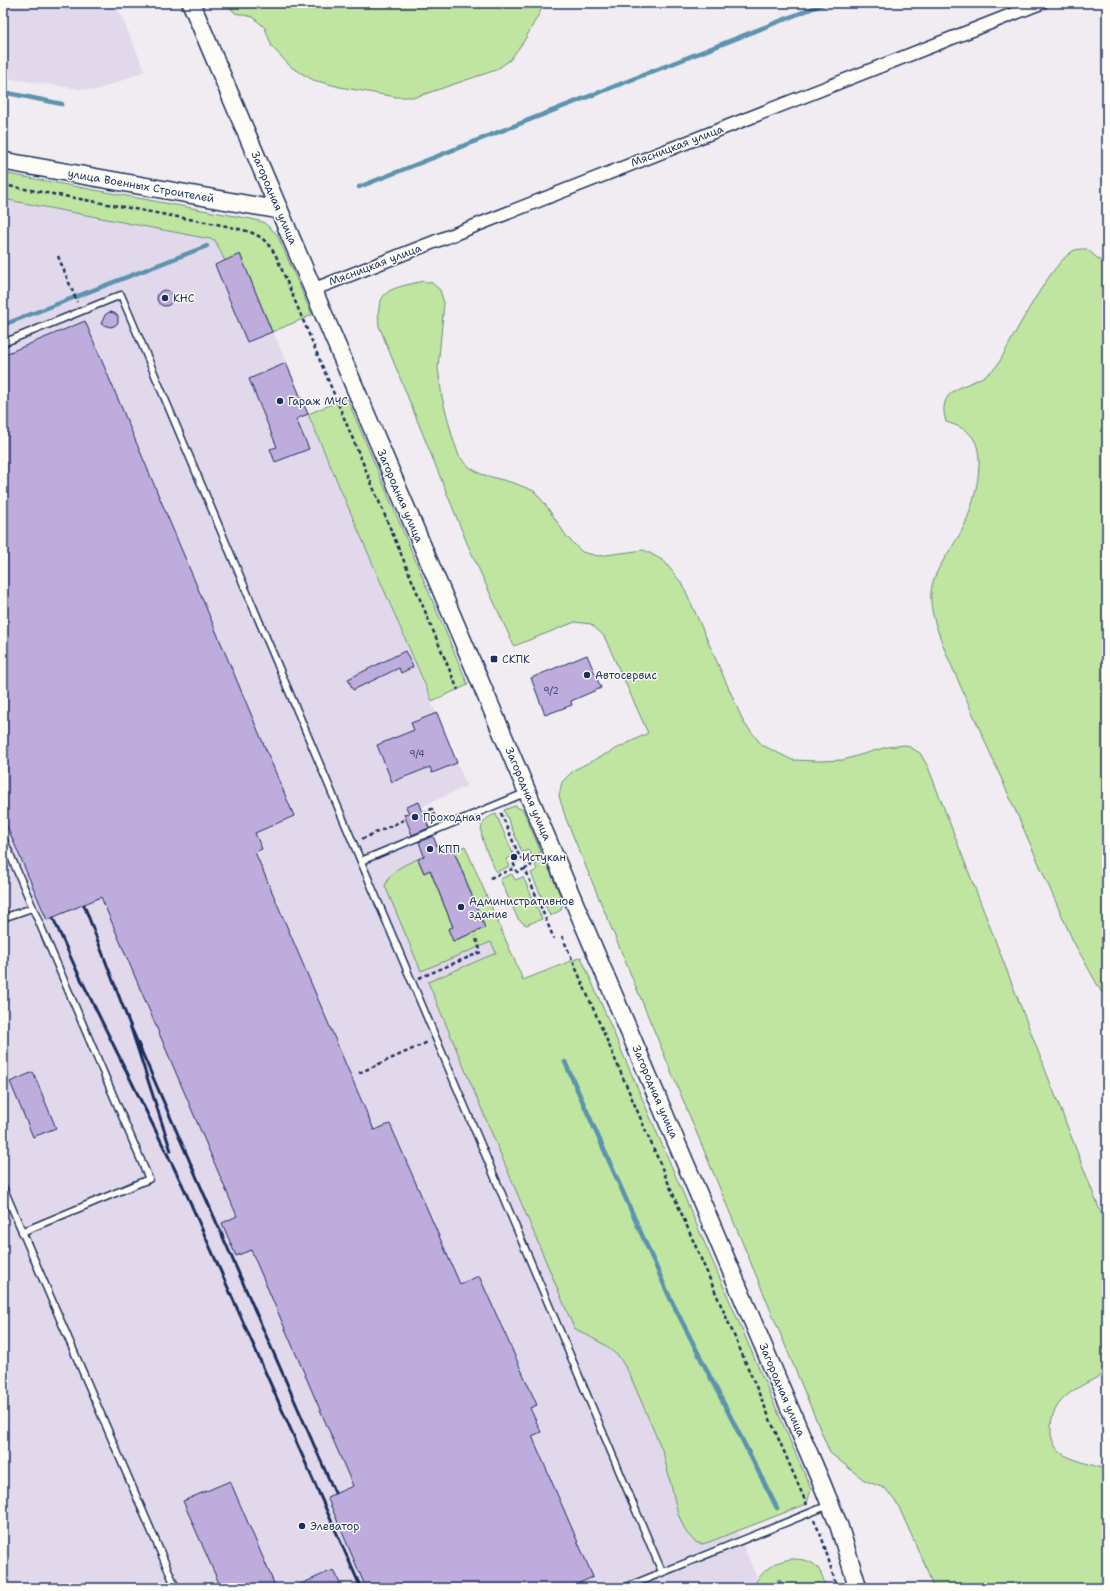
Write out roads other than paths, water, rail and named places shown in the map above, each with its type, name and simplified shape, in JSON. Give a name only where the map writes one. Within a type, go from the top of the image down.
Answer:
[{"type":"street","name":"Загородная улица","points":[[191,3],[831,1505],[858,1588]]},
{"type":"street","name":"Мясницкая улица","points":[[312,290],[1041,3]]},
{"type":"street","name":"улица Военных Строителей","points":[[3,161],[279,210]]},
{"type":"lane","points":[[3,343],[121,295],[662,1572]]},
{"type":"lane","points":[[361,861],[527,792]]},
{"type":"lane","points":[[3,838],[149,1178],[22,1232]]},
{"type":"lane","points":[[3,918],[32,908]]},
{"type":"lane","points":[[3,1187],[176,1588]]},
{"type":"lane","points":[[624,1588],[831,1505]]},
{"type":"waterway","points":[[359,187],[826,3]]},
{"type":"waterway","points":[[3,92],[62,104]]},
{"type":"waterway","points":[[3,325],[207,246]]},
{"type":"waterway","points":[[565,1062],[670,1298],[777,1508]]},
{"type":"waterway","points":[[779,1581],[782,1588]]},
{"type":"railway","points":[[84,905],[130,1025]]},
{"type":"railway","points":[[53,918],[76,969],[182,1184],[361,1588]]},
{"type":"railway","points":[[171,1151],[130,1025],[335,1493]]},
{"type":"place","name":"КНС","points":[[165,298]]},
{"type":"place","name":"Гараж МЧС","points":[[280,401]]},
{"type":"place","name":"СКПК","points":[[494,659]]},
{"type":"place","name":"Автосервис","points":[[587,675]]},
{"type":"place","name":"Проходная","points":[[415,817]]},
{"type":"place","name":"КПП","points":[[430,849]]},
{"type":"place","name":"Истукан","points":[[514,857]]},
{"type":"place","name":"Административное здание","points":[[461,907]]},
{"type":"place","name":"Элеватор","points":[[302,1526]]}]
